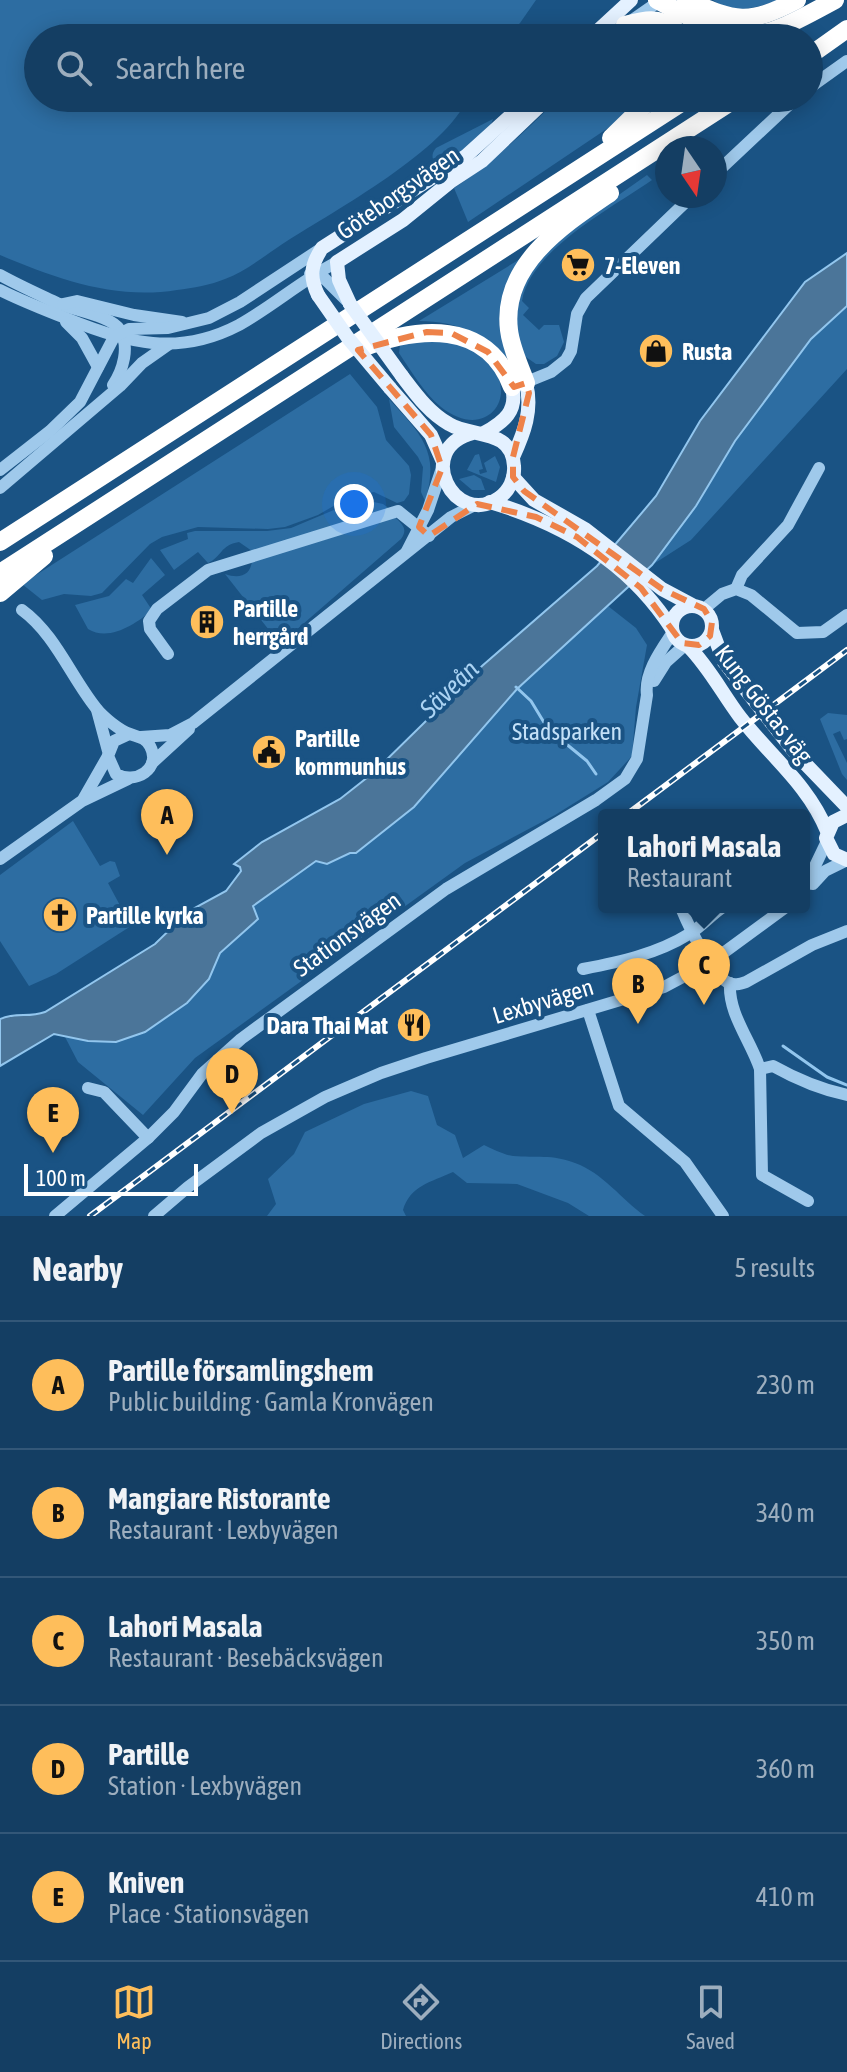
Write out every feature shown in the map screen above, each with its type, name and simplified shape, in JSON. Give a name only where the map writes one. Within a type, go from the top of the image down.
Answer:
[{"type":"highway","points":[[667,1],[706,5],[728,17],[746,19],[797,0]]},
{"type":"highway","points":[[791,24],[837,0]]},
{"type":"highway","points":[[802,24],[837,0]]},
{"type":"highway","points":[[667,1],[705,24]]},
{"type":"highway","points":[[667,1],[673,24]]},
{"type":"highway","points":[[629,24],[651,19],[668,24]]},
{"type":"highway","points":[[823,44],[847,28]]},
{"type":"highway","points":[[575,172],[637,112]]},
{"type":"highway","points":[[0,542],[667,112]]},
{"type":"highway","points":[[0,573],[715,112]]},
{"type":"highway","points":[[694,136],[729,112]]},
{"type":"highway","points":[[519,385],[507,314],[515,282],[525,264],[542,244],[655,163]]},
{"type":"highway","points":[[312,372],[337,358],[394,337],[441,332],[476,343],[519,385]]},
{"type":"highway","points":[[0,593],[75,533],[91,514]]},
{"type":"main road","points":[[605,24],[631,0]]},
{"type":"main road","name":"Göteborgsvägen","points":[[322,248],[466,156],[515,112]]},
{"type":"main road","name":"Göteborgsvägen","points":[[337,262],[403,220],[482,161],[533,112]]},
{"type":"main road","points":[[322,248],[313,262],[312,275],[318,295],[348,338],[431,435],[443,465],[446,485],[465,502],[484,503],[505,493],[513,477],[513,457],[523,435],[530,404],[519,385]]},
{"type":"main road","points":[[337,262],[335,282],[402,376],[438,416],[450,425],[502,441],[513,457]]},
{"type":"main road","points":[[443,465],[455,441],[498,426],[510,413],[519,385]]},
{"type":"main road","name":"Kung Göstas väg","points":[[513,477],[546,509],[585,529],[599,546],[645,583],[698,607],[711,618],[712,630],[724,662],[796,754],[847,807]]},
{"type":"main road","name":"Kung Göstas väg","points":[[484,503],[558,526],[599,546]]},
{"type":"main road","name":"Kung Göstas väg","points":[[645,583],[672,630],[703,661],[740,717],[814,801],[834,854],[847,860]]},
{"type":"main road","points":[[672,630],[672,621],[677,612],[698,607]]},
{"type":"main road","name":"Kung Göstas väg","points":[[686,645],[702,644],[712,630]]},
{"type":"main road","points":[[827,836],[835,819],[847,815]]},
{"type":"street","points":[[627,24],[667,1]]},
{"type":"street","points":[[823,78],[847,61]]},
{"type":"street","points":[[727,163],[781,112]]},
{"type":"street","points":[[519,385],[551,372],[566,360],[571,351],[577,314],[586,298],[680,208]]},
{"type":"street","points":[[0,470],[66,416],[85,394],[98,367],[120,336],[141,327],[168,328],[189,324],[228,309],[322,248]]},
{"type":"street","name":"Göteborgsvägen","points":[[264,309],[312,275],[337,262]]},
{"type":"street","points":[[292,268],[335,282]]},
{"type":"street","points":[[0,275],[59,310],[82,338],[98,367]]},
{"type":"street","points":[[0,290],[59,310],[120,336],[169,344],[222,332],[264,309],[305,293],[318,295]]},
{"type":"street","points":[[59,310],[77,301],[189,324]]},
{"type":"street","points":[[103,401],[122,369],[120,336]]},
{"type":"street","points":[[0,488],[103,401],[142,363],[169,344]]},
{"type":"street","points":[[424,532],[443,465]]},
{"type":"street","points":[[736,589],[742,575],[788,525],[819,468]]},
{"type":"street","points":[[82,801],[118,738],[170,735],[193,723],[407,551],[424,532],[484,503]]},
{"type":"street","points":[[168,654],[150,629],[149,621],[157,609],[208,570],[398,511],[424,532]]},
{"type":"street","points":[[698,607],[736,589],[751,595],[797,633],[823,632],[847,615]]},
{"type":"street","points":[[22,610],[33,618],[97,710],[111,769],[128,779]]},
{"type":"street","name":"Stationsvägen","points":[[55,1216],[148,1138],[174,1112],[202,1074],[241,1039],[446,889],[596,800],[625,779],[637,759],[646,685],[672,630]]},
{"type":"street","name":"Stationsvägen","points":[[647,695],[666,662],[686,645]]},
{"type":"street","points":[[97,710],[150,746],[152,763]]},
{"type":"street","points":[[0,859],[82,801],[141,776],[193,723]]},
{"type":"street","points":[[810,876],[827,836]]},
{"type":"street","points":[[810,885],[825,871],[847,860]]},
{"type":"street","points":[[683,913],[711,962],[722,978],[730,983],[746,982],[800,951],[847,931]]},
{"type":"street","points":[[583,969],[650,953],[692,933],[716,913]]},
{"type":"street","name":"Lexbyvägen","points":[[154,1216],[261,1133],[333,1093],[381,1073],[664,987],[711,962],[778,913]]},
{"type":"street","points":[[730,983],[729,992],[738,1021],[760,1069],[762,1175],[808,1201]]},
{"type":"street","points":[[588,1010],[619,1106],[685,1162],[723,1216]]},
{"type":"street","points":[[760,1069],[773,1066],[803,1083],[847,1095]]},
{"type":"street","points":[[88,1088],[104,1092],[148,1138]]},
{"type":"highlighted area","points":[[427,332],[451,333],[488,352],[514,387],[526,383],[529,393],[513,457],[513,477],[524,491],[662,589],[704,609],[712,622],[710,636],[699,645],[682,643],[641,588],[577,537],[536,517],[477,504],[429,536],[419,527],[442,468],[431,435],[358,350]]},
{"type":"green space","points":[[0,0],[536,0],[519,24],[24,24],[24,112],[459,112],[438,137],[388,177],[249,267],[208,285],[154,292],[109,290],[43,272],[0,255]]},
{"type":"green space","points":[[713,0],[779,0],[737,9]]},
{"type":"green space","points":[[544,112],[626,112],[611,126],[468,222],[454,188]]},
{"type":"green space","points":[[493,119],[477,139],[436,167],[433,155],[436,148]]},
{"type":"green space","points":[[647,175],[652,180],[575,232],[540,265],[528,282],[522,301],[529,308],[523,315],[539,330],[544,325],[559,325],[564,342],[557,356],[544,364],[536,364],[523,355],[513,320],[531,265],[586,218]]},
{"type":"green space","points":[[520,259],[508,283],[502,307],[502,332],[507,358],[467,330],[419,321]]},
{"type":"green space","points":[[847,306],[847,369],[691,540],[652,565],[696,506],[735,441],[811,339]]},
{"type":"green space","points":[[428,339],[466,347],[488,362],[498,377],[501,392],[498,405],[489,415],[476,420],[459,418],[441,407],[423,389],[399,353],[400,345]]},
{"type":"green space","points":[[350,374],[377,407],[386,440],[409,466],[409,494],[404,501],[397,503],[374,492],[349,497],[318,515],[285,527],[198,527],[162,537],[150,544],[102,593],[91,596],[64,594],[42,600],[22,584]]},
{"type":"green space","points":[[389,399],[425,444],[430,469],[425,501],[421,492],[423,467],[394,427]]},
{"type":"green space","points":[[479,454],[483,469],[479,470],[480,474],[487,472],[484,463],[495,456],[500,467],[496,482],[467,470],[475,455]]},
{"type":"green space","points":[[474,475],[481,479],[485,490],[472,490],[459,479]]},
{"type":"green space","points":[[360,499],[383,504],[390,509],[252,551],[239,542],[225,548],[208,563],[198,552],[174,570],[160,550],[188,539],[187,533],[195,531],[291,528]]},
{"type":"green space","points":[[395,517],[404,527],[401,539],[280,644],[225,574],[243,575],[249,570],[252,560]]},
{"type":"green space","points":[[151,558],[165,575],[142,595],[152,610],[122,630],[105,633],[88,629],[75,605],[109,596],[126,579],[133,583]]},
{"type":"green space","name":"Stadsparken","points":[[608,606],[636,628],[647,645],[636,707],[632,756],[608,782],[555,815],[465,863],[195,1058],[143,1115],[78,1062],[65,1037],[116,1042],[145,1032],[187,1003],[209,979],[220,953],[257,919],[253,907],[317,860],[340,859],[356,853],[414,807],[517,689]]},
{"type":"green space","points":[[828,713],[847,715],[847,739],[844,740],[840,731],[833,734],[847,763],[847,780],[820,719]]},
{"type":"green space","points":[[73,821],[100,866],[115,862],[120,876],[108,883],[131,926],[56,974],[29,986],[0,941],[0,875]]},
{"type":"green space","points":[[411,1091],[428,1096],[437,1125],[455,1135],[463,1158],[484,1145],[510,1155],[567,1160],[594,1173],[645,1216],[589,1216],[568,1203],[517,1184],[467,1183],[453,1172],[416,1190],[406,1202],[403,1210],[406,1216],[267,1216],[276,1204],[268,1179],[294,1154],[305,1132],[364,1104]]},
{"type":"shaded area","points":[[847,253],[847,306],[811,339],[735,441],[696,506],[652,565],[517,689],[414,807],[356,853],[327,864],[316,861],[253,906],[258,919],[220,953],[209,979],[187,1003],[145,1032],[116,1042],[88,1041],[54,1034],[0,1066],[0,1019],[45,1012],[155,944],[189,911],[226,891],[241,871],[234,864],[262,842],[340,799],[373,773],[482,666],[597,566],[656,496],[700,421],[805,282]]},
{"type":"waterway","points":[[516,687],[531,701],[548,729],[587,761],[596,774]]},
{"type":"waterway","points":[[783,1046],[827,1077],[847,1085]]},
{"type":"railway","points":[[634,809],[847,650]]},
{"type":"railway","points":[[90,1216],[598,836]]},
{"type":"place","name":"7-Eleven","points":[[578,265]]},
{"type":"place","name":"Rusta","points":[[656,351]]},
{"type":"place","name":"Partille herrgård","points":[[207,622]]},
{"type":"place","name":"Partille kommunhus","points":[[269,752]]},
{"type":"place","name":"Partille församlingshem","points":[[167,855]]},
{"type":"place","name":"Partille kyrka","points":[[60,915]]},
{"type":"place","name":"Lahori Masala","points":[[704,1005]]},
{"type":"place","name":"Mangiare Ristorante","points":[[638,1024]]},
{"type":"place","name":"Dara Thai Mat","points":[[414,1025]]},
{"type":"place","name":"Partille","points":[[232,1114]]},
{"type":"place","name":"Kniven","points":[[53,1153]]},
{"type":"water label","name":"Säveån","points":[[449,689]]}]
